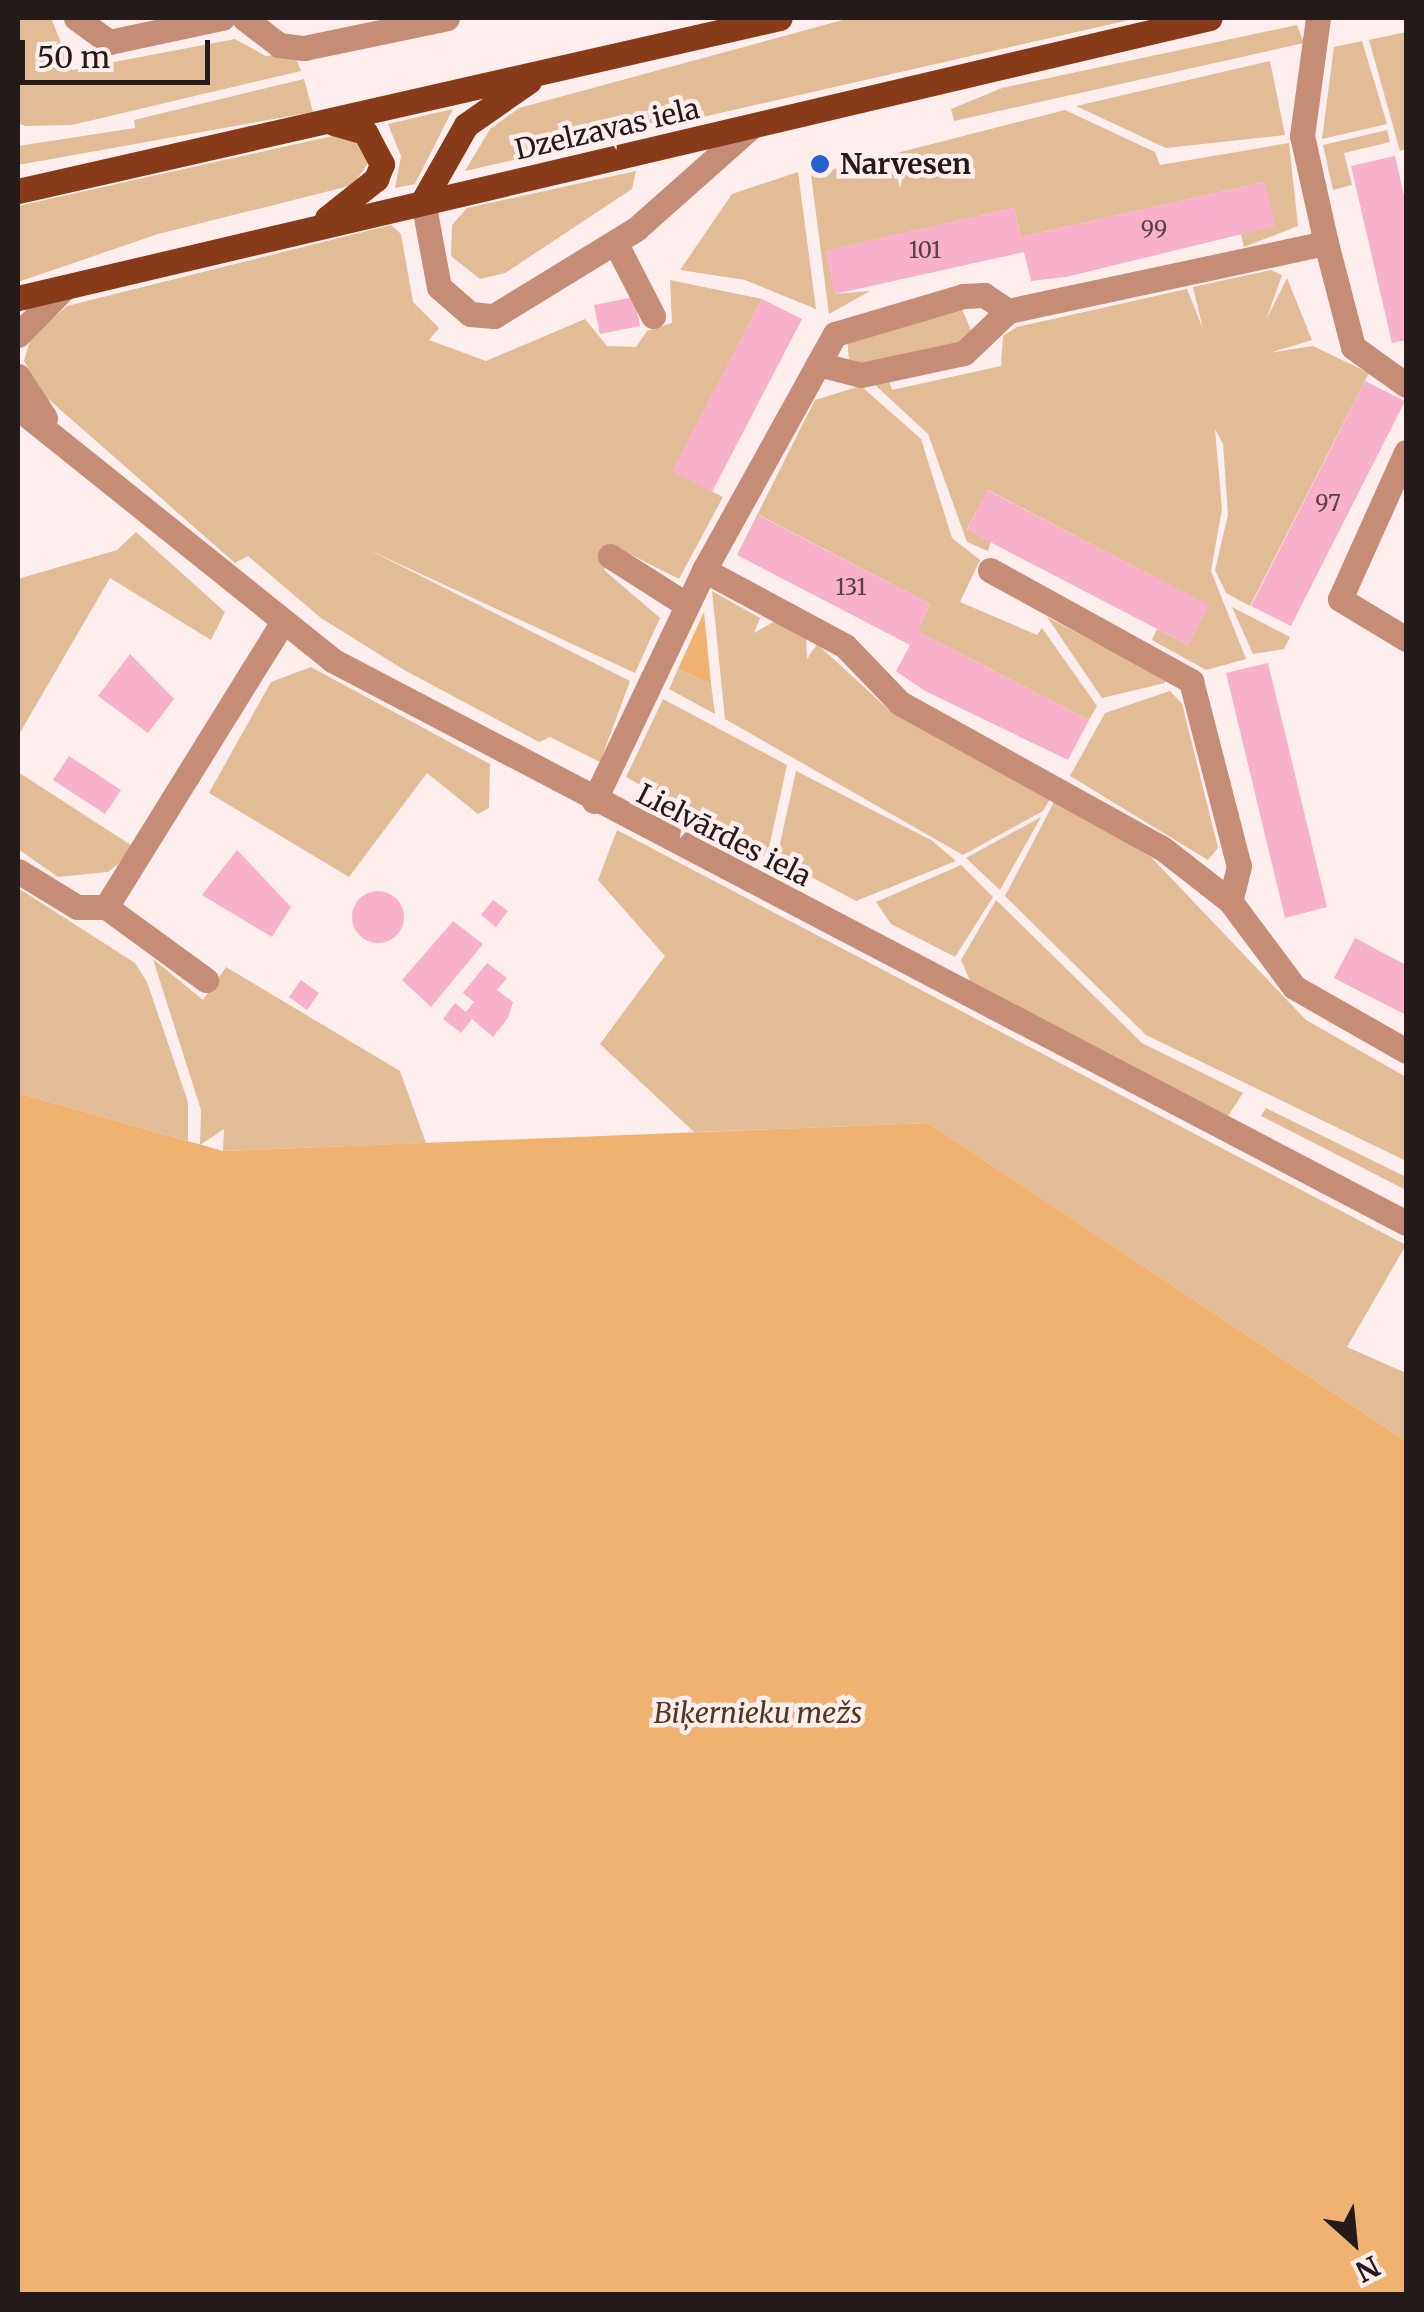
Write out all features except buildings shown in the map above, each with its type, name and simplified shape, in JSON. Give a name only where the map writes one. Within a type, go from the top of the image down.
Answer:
[{"type":"main road","points":[[18,191],[780,18]]},
{"type":"main road","name":"Dzelzavas iela","points":[[18,298],[1210,18]]},
{"type":"main road","points":[[423,201],[466,125],[546,71]]},
{"type":"main road","points":[[314,226],[362,194],[382,164],[366,132],[328,122]]},
{"type":"street","points":[[76,18],[109,42],[222,18]]},
{"type":"street","points":[[244,18],[279,44],[304,48],[447,18]]},
{"type":"street","points":[[1318,18],[1302,136],[1326,243],[1353,347],[1406,386]]},
{"type":"street","points":[[423,201],[431,270],[470,314],[494,316],[521,304],[616,244],[751,127]]},
{"type":"street","points":[[818,364],[861,376],[964,353],[1008,311],[1326,243]]},
{"type":"street","points":[[616,244],[652,316]]},
{"type":"street","points":[[18,335],[65,288]]},
{"type":"street","points":[[594,801],[704,570],[835,334],[863,319],[962,296],[984,295],[1008,311]]},
{"type":"street","name":"Lielvārdes iela","points":[[18,376],[56,434]]},
{"type":"street","name":"Lielvārdes iela","points":[[18,408],[56,434],[281,625],[594,801],[1406,1223]]},
{"type":"street","points":[[1406,452],[1340,599],[1406,639]]},
{"type":"street","points":[[610,556],[687,605]]},
{"type":"street","points":[[704,570],[845,646],[900,703],[1162,848],[1230,901],[1294,987],[1406,1051]]},
{"type":"street","points":[[990,570],[1191,682],[1239,866],[1230,901]]},
{"type":"street","points":[[106,907],[281,625]]},
{"type":"street","points":[[18,871],[77,907],[106,907],[206,980]]},
{"type":"shaded area","points":[[18,18],[51,18],[72,70],[235,39],[266,56],[294,53],[301,71],[72,125],[25,126],[18,123]]},
{"type":"shaded area","points":[[850,18],[1138,18],[465,171],[490,129],[519,108]]},
{"type":"shaded area","points":[[1297,25],[1304,43],[954,121],[951,109],[1002,88]]},
{"type":"shaded area","points":[[1406,32],[1406,149],[1400,151],[1369,40]]},
{"type":"shaded area","points":[[1362,41],[1387,124],[1322,139],[1334,47]]},
{"type":"shaded area","points":[[1270,61],[1285,135],[1166,148],[1076,106]]},
{"type":"shaded area","points":[[304,79],[313,112],[18,165],[18,146],[135,128],[134,120]]},
{"type":"shaded area","points":[[453,109],[415,184],[395,188],[401,156],[388,124]]},
{"type":"shaded area","points":[[1065,110],[1155,152],[1160,165],[1289,143],[1298,226],[1244,247],[1241,234],[1265,182],[1021,237],[1014,208],[826,251],[835,294],[870,291],[829,314],[811,175]]},
{"type":"shaded area","points":[[1387,130],[1390,142],[1344,153],[1352,185],[1333,190],[1323,145]]},
{"type":"shaded area","points":[[337,135],[354,138],[370,160],[353,185],[158,234],[18,282],[18,206]]},
{"type":"shaded area","points":[[636,171],[632,189],[505,273],[480,279],[451,256],[452,225],[467,208]]},
{"type":"shaded area","points":[[798,172],[816,309],[745,280],[680,270],[732,194]]},
{"type":"shaded area","points":[[391,225],[401,234],[413,302],[439,328],[429,340],[486,361],[585,319],[607,346],[636,347],[647,331],[672,323],[670,280],[762,299],[673,471],[723,497],[679,579],[616,547],[604,570],[660,618],[635,673],[367,549],[630,681],[600,762],[550,737],[539,742],[406,671],[321,618],[248,556],[235,563],[46,397],[24,361],[31,337],[67,306]]},
{"type":"shaded area","points":[[1271,270],[1282,275],[1266,320],[1287,278],[1312,340],[1269,353],[1313,346],[1369,373],[1250,606],[1226,593],[1215,570],[1228,515],[1223,444],[1215,429],[1222,509],[1211,571],[1246,659],[1206,670],[1152,640],[1157,629],[1188,645],[1208,605],[988,490],[967,529],[991,542],[988,551],[967,542],[928,434],[874,384],[889,381],[892,390],[1001,366],[1003,336],[1017,327],[1187,289],[1203,329],[1193,287]]},
{"type":"shaded area","points":[[962,309],[974,337],[875,369],[849,360],[847,339]]},
{"type":"shaded area","points":[[861,386],[921,439],[952,538],[980,560],[960,602],[1037,635],[1042,628],[1097,706],[1089,720],[917,631],[930,604],[759,515],[737,555],[815,400]]},
{"type":"shaded area","points":[[136,532],[225,612],[211,640],[110,578],[18,736],[18,579],[117,550]]},
{"type":"shaded area","points":[[712,591],[760,618],[754,633],[775,621],[806,639],[807,659],[817,644],[888,709],[1050,799],[1043,811],[963,855],[725,719]]},
{"type":"shaded area","points":[[1232,607],[1290,637],[1284,649],[1253,654]]},
{"type":"shaded area","points":[[1047,617],[1165,679],[1165,683],[1102,698]]},
{"type":"shaded area","points":[[311,667],[490,764],[489,808],[478,814],[427,773],[349,877],[209,793],[271,682]]},
{"type":"shaded area","points":[[678,669],[711,684],[715,714],[669,689]]},
{"type":"shaded area","points":[[1170,691],[1182,704],[1218,848],[1208,860],[1070,776],[1105,713]]},
{"type":"shaded area","points":[[663,699],[787,765],[767,857],[626,777]]},
{"type":"shaded area","points":[[796,771],[931,840],[956,861],[856,901],[785,863],[778,853]]},
{"type":"shaded area","points":[[18,772],[137,849],[108,872],[58,877],[18,849]]},
{"type":"shaded area","points":[[1055,800],[1151,857],[1306,1020],[1406,1077],[1406,1161],[1146,1035],[1005,896]]},
{"type":"shaded area","points":[[1041,817],[1000,890],[966,858]]},
{"type":"shaded area","points":[[617,830],[1406,1245],[1347,1347],[1406,1373],[1406,1441],[928,1123],[694,1132],[600,1044],[665,956],[598,880]]},
{"type":"shaded area","points":[[961,865],[993,897],[955,957],[891,924],[876,902]]},
{"type":"shaded area","points":[[18,888],[135,963],[147,982],[188,1102],[188,1141],[18,1093]]},
{"type":"shaded area","points":[[996,900],[1142,1043],[1243,1093],[1228,1116],[970,981],[961,960]]},
{"type":"shaded area","points":[[153,959],[203,1000],[226,967],[400,1071],[426,1143],[223,1151],[224,1129],[200,1145],[201,1110]]},
{"type":"shaded area","points":[[1266,1108],[1406,1177],[1406,1190],[1261,1116]]},
{"type":"green space","points":[[704,612],[711,684],[678,669]]},
{"type":"green space","name":"Biķernieku mežs","points":[[18,1093],[223,1151],[928,1123],[1406,1441],[1406,2294],[18,2294]]},
{"type":"place","name":"Narvesen","points":[[820,164]]}]
